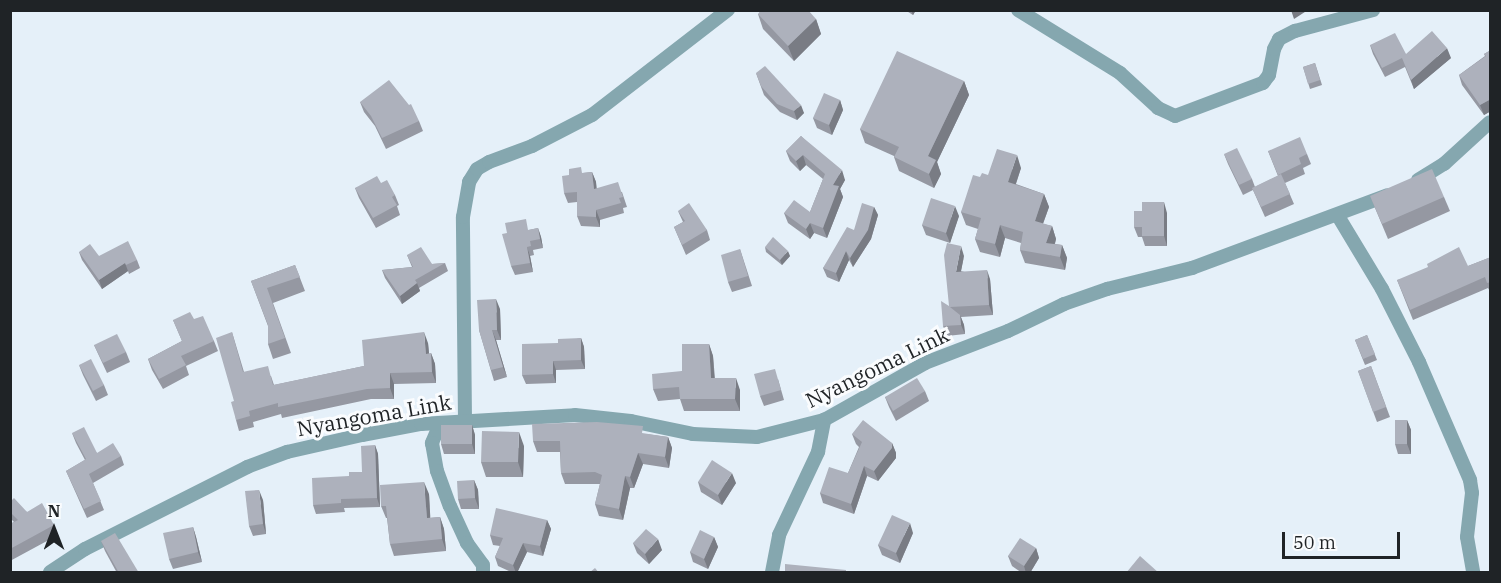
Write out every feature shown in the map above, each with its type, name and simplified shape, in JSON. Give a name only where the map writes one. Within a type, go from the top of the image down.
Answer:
[{"type":"street","points":[[465,420],[463,217],[466,194],[477,169],[489,162],[532,146],[592,115],[728,10]]},
{"type":"street","points":[[1018,10],[1120,73],[1158,108],[1175,116],[1263,83],[1269,75],[1274,50],[1279,39],[1295,32],[1372,10]]},
{"type":"street","name":"Nyangoma Link","points":[[50,573],[85,549],[247,467],[287,452],[362,435],[465,420],[575,415],[725,437],[757,437],[824,420],[925,363],[1008,331],[1064,304],[1107,289],[1192,268],[1338,216],[1404,189],[1444,164],[1491,122]]},
{"type":"street","points":[[1338,216],[1382,289],[1419,362],[1470,480],[1472,493],[1467,537],[1473,573]]},
{"type":"street","points":[[772,573],[779,536],[818,452],[824,420]]},
{"type":"street","points":[[440,424],[432,443],[437,471],[467,543],[483,566],[483,573]]},
{"type":"building","points":[[761,10],[808,10],[816,19],[788,46],[758,14]]},
{"type":"building","points":[[1432,31],[1447,48],[1411,80],[1402,58],[1382,68],[1370,45],[1395,33],[1406,54]]},
{"type":"building","points":[[1491,50],[1491,99],[1480,105],[1459,75]]},
{"type":"building","points":[[897,51],[964,81],[928,156],[936,160],[929,174],[894,157],[899,147],[860,129]]},
{"type":"building","points":[[1315,63],[1320,80],[1308,84],[1303,67]]},
{"type":"building","points":[[765,66],[801,105],[794,111],[777,104],[761,86],[756,73]]},
{"type":"building","points":[[389,80],[409,105],[411,104],[419,121],[382,138],[371,116],[360,102]]},
{"type":"building","points":[[824,93],[840,100],[829,125],[813,118]]},
{"type":"building","points":[[801,136],[842,170],[833,185],[839,186],[823,228],[810,223],[806,229],[784,213],[794,200],[810,212],[825,174],[803,155],[796,161],[786,151]]},
{"type":"building","points":[[1300,137],[1307,154],[1299,158],[1301,164],[1278,175],[1268,151]]},
{"type":"building","points":[[1237,148],[1252,179],[1239,185],[1224,154]]},
{"type":"building","points":[[997,149],[1017,155],[1008,182],[1044,194],[1035,221],[1052,226],[1046,243],[1062,245],[1060,257],[1020,250],[1023,232],[1000,225],[995,244],[975,239],[981,218],[961,212],[973,175],[980,177],[982,173],[988,175]]},
{"type":"building","points":[[581,167],[582,173],[592,172],[594,189],[618,182],[623,197],[619,198],[621,203],[596,210],[596,217],[577,216],[577,192],[564,193],[562,176],[569,175],[569,169]]},
{"type":"building","points":[[1432,169],[1444,197],[1382,224],[1370,196]]},
{"type":"building","points":[[1281,174],[1290,194],[1261,207],[1252,188]]},
{"type":"building","points":[[377,176],[381,183],[387,180],[395,195],[392,197],[397,205],[373,218],[355,188]]},
{"type":"building","points":[[931,198],[955,206],[946,233],[922,225]]},
{"type":"building","points":[[1142,202],[1164,202],[1164,236],[1142,236],[1142,227],[1134,227],[1134,211],[1142,211]]},
{"type":"building","points":[[689,203],[707,230],[682,245],[674,227],[685,221],[678,211]]},
{"type":"building","points":[[862,203],[874,207],[868,230],[850,258],[846,251],[836,273],[823,268],[847,227],[854,230]]},
{"type":"building","points":[[526,219],[528,230],[538,228],[540,239],[530,241],[531,246],[527,247],[530,263],[511,266],[502,234],[507,233],[505,223]]},
{"type":"building","points":[[773,237],[788,251],[780,260],[765,247]]},
{"type":"building","points":[[128,241],[137,260],[126,265],[125,263],[99,280],[79,252],[90,244],[99,256]]},
{"type":"building","points":[[947,243],[961,246],[956,272],[987,270],[989,305],[950,307],[960,315],[961,325],[943,326],[941,301],[949,306],[944,255]]},
{"type":"building","points":[[421,247],[432,264],[445,263],[415,280],[417,283],[400,296],[382,270],[413,267],[407,255]]},
{"type":"building","points":[[1459,247],[1468,266],[1491,257],[1491,282],[1487,283],[1485,277],[1410,310],[1397,280],[1428,267],[1427,264]]},
{"type":"building","points":[[740,249],[748,276],[728,282],[721,255]]},
{"type":"building","points":[[295,265],[300,277],[267,288],[285,338],[268,344],[268,325],[251,281]]},
{"type":"building","points":[[496,299],[497,330],[492,330],[503,367],[491,370],[479,330],[477,300]]},
{"type":"building","points":[[190,312],[194,319],[203,316],[214,341],[181,356],[186,365],[159,379],[148,359],[182,341],[173,320]]},
{"type":"building","points":[[232,332],[243,372],[268,366],[273,385],[364,366],[362,340],[424,332],[426,354],[431,353],[432,372],[390,373],[390,388],[367,389],[278,407],[278,403],[249,411],[250,416],[236,420],[231,402],[234,401],[216,338]]},
{"type":"building","points":[[117,334],[126,352],[103,363],[94,345]]},
{"type":"building","points":[[1367,335],[1375,354],[1363,359],[1355,340]]},
{"type":"building","points":[[581,338],[581,360],[553,361],[553,374],[522,375],[522,344],[558,343],[558,339]]},
{"type":"building","points":[[682,344],[709,344],[711,378],[736,378],[735,399],[680,399],[679,387],[653,389],[652,374],[682,371]]},
{"type":"building","points":[[91,359],[104,385],[93,391],[79,365]]},
{"type":"building","points":[[1371,366],[1386,407],[1373,412],[1358,371]]},
{"type":"building","points":[[775,369],[781,390],[760,396],[754,374]]},
{"type":"building","points":[[917,378],[925,391],[893,411],[885,397]]},
{"type":"building","points":[[863,420],[892,443],[892,448],[874,471],[864,466],[851,504],[820,493],[829,467],[848,473],[862,442],[852,434]]},
{"type":"building","points":[[1395,420],[1407,420],[1407,444],[1395,444]]},
{"type":"building","points":[[597,422],[643,426],[642,433],[668,437],[665,457],[638,453],[630,477],[625,476],[619,509],[595,504],[602,475],[595,472],[561,473],[560,441],[533,441],[532,424]]},
{"type":"building","points":[[441,425],[472,425],[472,444],[441,444]]},
{"type":"building","points":[[84,427],[97,453],[113,443],[121,456],[89,474],[101,501],[84,509],[66,471],[86,459],[72,433]]},
{"type":"building","points":[[482,431],[519,432],[518,462],[481,462]]},
{"type":"building","points":[[375,445],[377,498],[341,499],[341,503],[313,505],[312,478],[349,476],[349,472],[362,472],[361,446]]},
{"type":"building","points":[[712,460],[732,473],[718,495],[698,482]]},
{"type":"building","points":[[474,480],[475,498],[458,499],[457,481]]},
{"type":"building","points":[[424,482],[427,518],[440,517],[442,539],[390,544],[386,506],[381,506],[380,485]]},
{"type":"building","points":[[259,490],[263,524],[249,526],[245,491]]},
{"type":"building","points":[[14,498],[27,512],[42,503],[54,525],[10,549],[10,524],[18,520],[10,512],[10,502]]},
{"type":"building","points":[[496,508],[547,520],[540,546],[523,543],[513,565],[495,557],[503,538],[490,535]]},
{"type":"building","points":[[892,515],[910,523],[896,553],[878,545]]},
{"type":"building","points":[[193,527],[198,552],[169,559],[163,533]]},
{"type":"building","points":[[646,529],[658,539],[645,554],[633,543]]},
{"type":"building","points":[[700,530],[714,537],[704,559],[690,552]]},
{"type":"building","points":[[115,533],[139,573],[119,573],[101,541]]},
{"type":"building","points":[[1020,538],[1036,548],[1024,566],[1008,556]]},
{"type":"building","points":[[1140,556],[1159,573],[1126,573]]},
{"type":"building","points":[[785,564],[846,570],[846,573],[785,573]]},
{"type":"building","points":[[595,568],[599,573],[589,573]]}]
